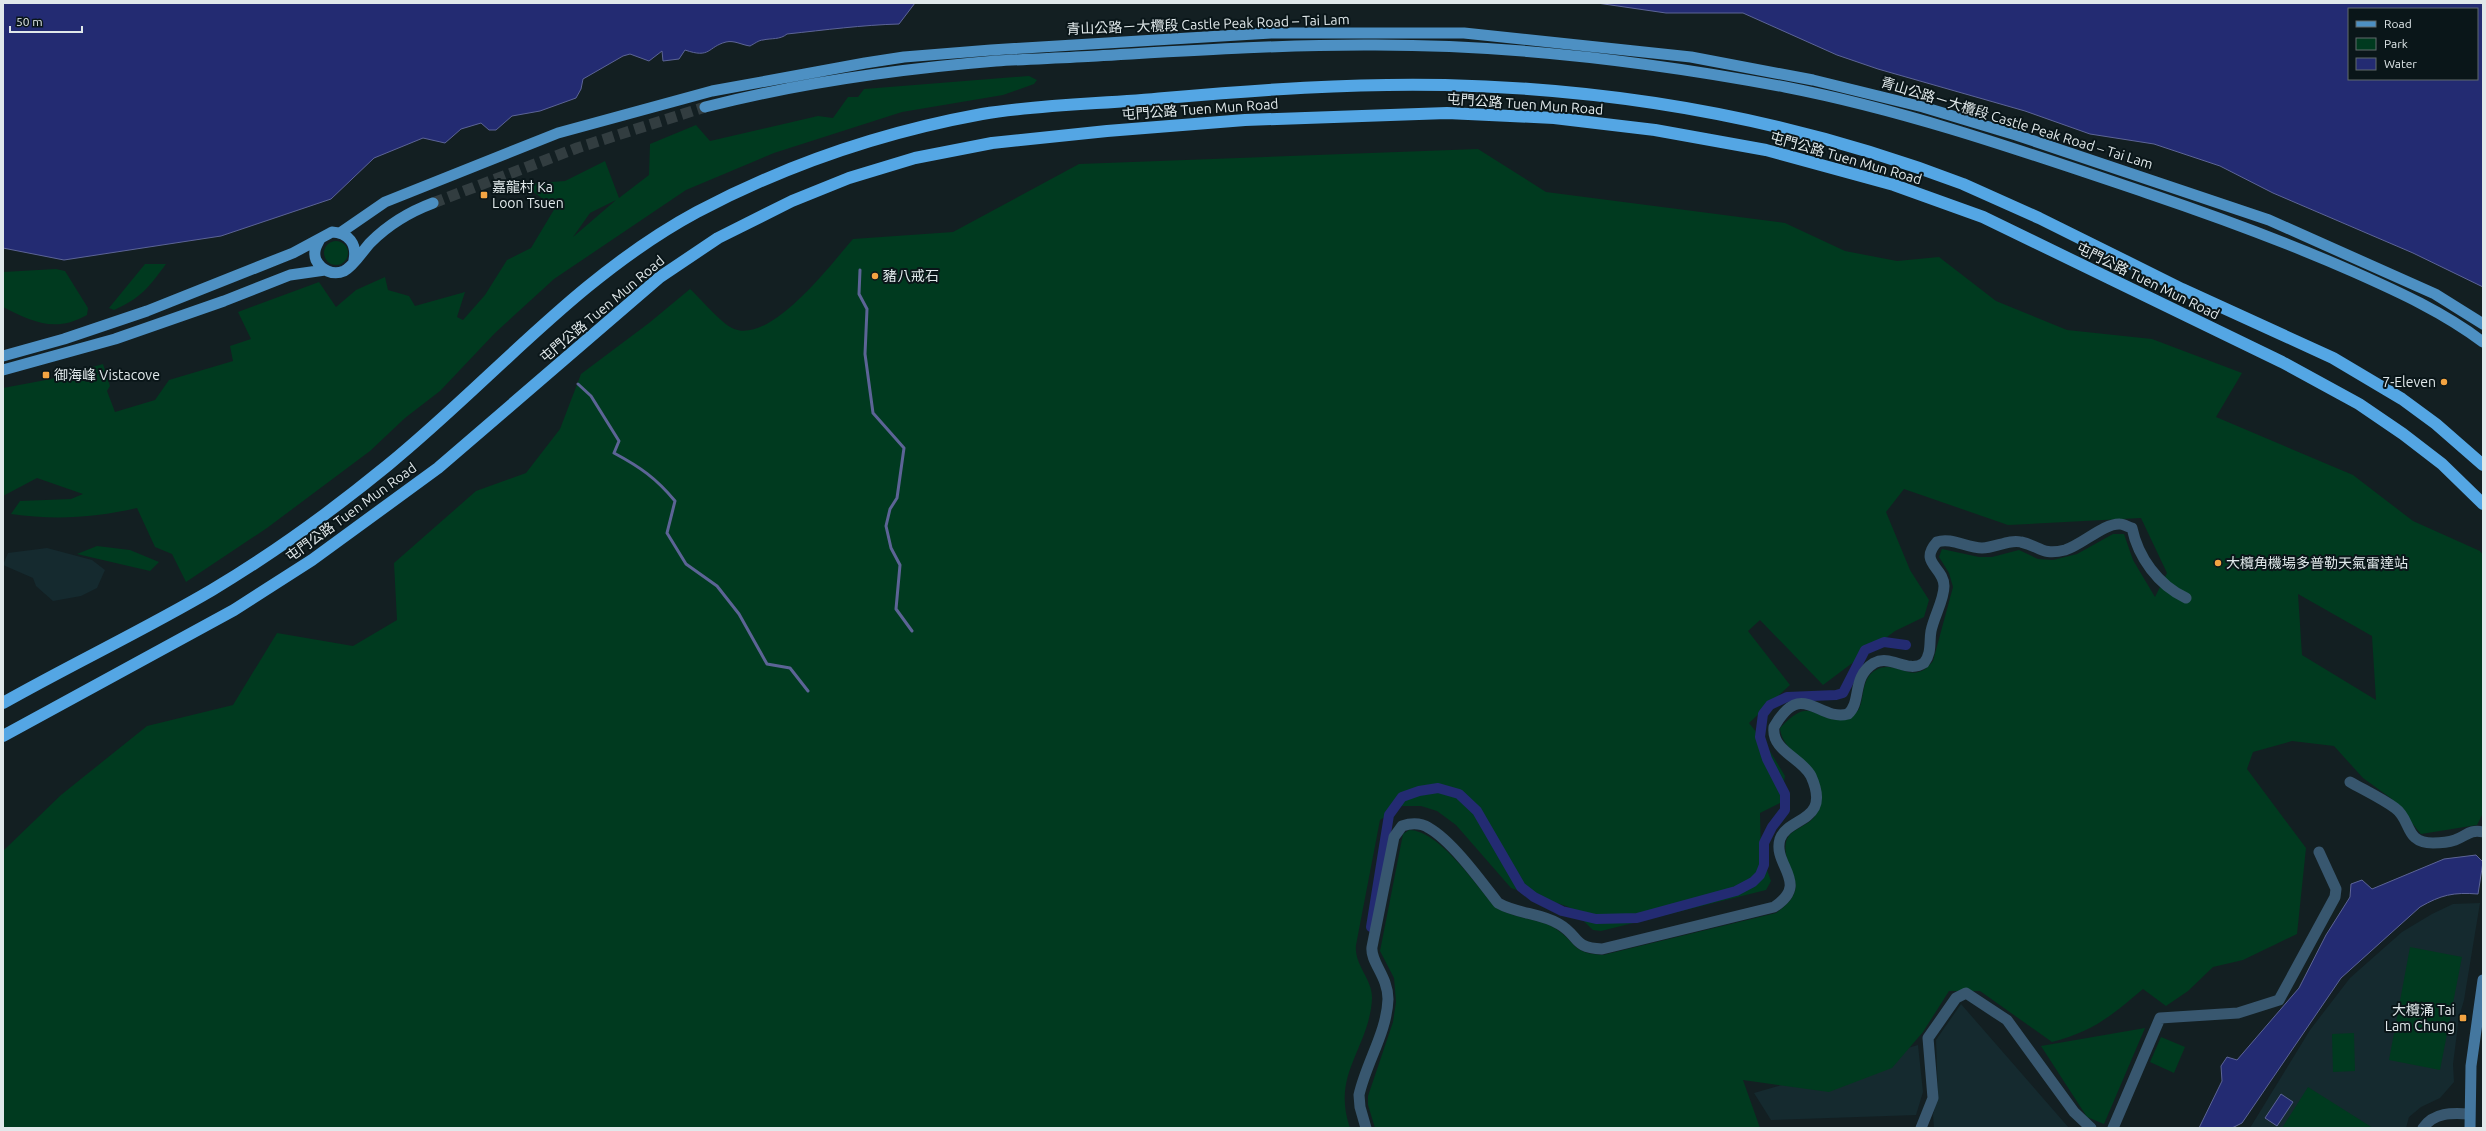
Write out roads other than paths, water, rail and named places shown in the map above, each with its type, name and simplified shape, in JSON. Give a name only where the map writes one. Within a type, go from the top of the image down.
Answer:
[{"type":"highway","name":"屯門公路 Tuen Mun Road","points":[[3,703],[212,590],[293,537],[391,463],[544,323],[618,263],[694,214],[762,181],[840,150],[901,132],[1006,111],[1339,87],[1444,85],[1550,91],[1661,104],[1773,124],[1911,164],[1962,184],[2302,343],[2366,377],[2402,399],[2436,424],[2483,465]]},
{"type":"highway","name":"屯門公路 Tuen Mun Road","points":[[3,736],[234,610],[312,560],[438,468],[660,277],[718,238],[792,201],[849,178],[915,158],[992,143],[1107,131],[1245,120],[1447,113],[1554,118],[1647,129],[1766,150],[1789,156],[1894,185],[1983,217],[2317,380],[2360,404],[2403,434],[2442,464],[2483,504]]},
{"type":"main road","name":"青山公路－大欖段 Castle Peak Road – Tai Lam","points":[[340,233],[385,202],[558,133],[631,111],[712,91],[865,63],[904,57],[1037,46],[1271,33],[1464,33],[1691,56],[1806,78],[1883,96],[1969,120],[2250,213],[2428,291],[2483,324]]},
{"type":"main road","name":"青山公路－大欖段 Castle Peak Road – Tai Lam","points":[[705,107],[818,84],[900,71],[998,61],[1164,52],[1364,45],[1464,48],[1580,57],[1690,71],[1787,88],[1900,115],[1973,136],[2232,221],[2303,250],[2410,297],[2455,322],[2483,342]]},
{"type":"main road","points":[[3,370],[115,339],[224,301],[290,275],[325,270],[338,273],[345,270],[389,225],[407,214],[433,203]]},
{"type":"main road","points":[[3,356],[64,339],[147,311],[292,253],[332,232],[346,235],[355,246],[354,260]]},
{"type":"main road","points":[[320,239],[315,250],[315,256],[321,267],[325,270]]},
{"type":"main road","points":[[2470,1128],[2469,1114],[2471,1066],[2483,980]]},
{"type":"street","points":[[1366,1128],[1360,1107],[1359,1096],[1385,1020],[1388,1001],[1386,982],[1373,957],[1372,947],[1394,838],[1402,826],[1418,824],[1428,828],[1443,839],[1498,902],[1507,908],[1558,923],[1578,943],[1587,949],[1602,949],[1774,907],[1786,897],[1790,886],[1789,875],[1780,851],[1780,839],[1788,827],[1809,816],[1813,808],[1815,798],[1810,774],[1778,744],[1774,735],[1774,727],[1788,711],[1802,703],[1810,704],[1831,714],[1848,714],[1854,706],[1859,680],[1871,666],[1879,661],[1886,660],[1912,667],[1924,664],[1930,651],[1931,632],[1944,587],[1941,577],[1930,559],[1930,554],[1937,542],[1947,540],[1965,546],[1990,548],[2016,541],[2040,551],[2052,552],[2073,546],[2109,526],[2121,524],[2132,528],[2141,556],[2158,578],[2176,594],[2186,598]]},
{"type":"street","points":[[2350,782],[2397,808],[2409,832],[2416,839],[2432,843],[2455,840],[2475,830],[2483,832]]},
{"type":"street","points":[[2113,1128],[2160,1018],[2238,1013],[2279,1000],[2335,897],[2336,889],[2319,852]]},
{"type":"street","points":[[1921,1128],[1933,1098],[1928,1038],[1956,998],[1966,994],[2007,1020],[2074,1112],[2091,1128]]},
{"type":"street","points":[[2423,1128],[2431,1119],[2444,1114],[2469,1114]]},
{"type":"water","points":[[3,3],[915,3],[899,24],[787,34],[778,38],[766,39],[750,46],[735,42],[726,42],[704,53],[685,50],[679,59],[663,61],[662,51],[649,61],[630,54],[623,56],[583,79],[581,89],[576,98],[540,111],[512,116],[496,130],[489,130],[481,123],[461,129],[445,143],[423,138],[374,158],[331,199],[221,236],[64,260],[3,248]]},
{"type":"water","points":[[1597,3],[2483,3],[2483,287],[2413,253],[2273,193],[2220,166],[2154,144],[2090,134],[2025,111],[1878,69],[1837,55],[1743,13],[1666,13]]},
{"type":"water","points":[[2476,855],[2483,862],[2478,894],[2448,895],[2420,907],[2341,978],[2242,1123],[2232,1128],[2199,1128],[2222,1081],[2221,1066],[2227,1057],[2237,1060],[2299,988],[2326,935],[2350,897],[2351,884],[2362,880],[2372,889],[2444,859]]},
{"type":"water","points":[[2281,1094],[2293,1102],[2277,1126],[2265,1118]]},
{"type":"waterway","points":[[860,270],[859,294],[867,309],[865,354],[873,413],[904,448],[897,498],[890,509],[886,526],[891,548],[900,565],[896,609],[912,631]]},
{"type":"waterway","points":[[578,384],[591,396],[619,441],[614,453],[632,463],[647,474],[675,501],[667,533],[686,564],[717,586],[739,614],[767,664],[790,668],[808,691]]},
{"type":"waterway","points":[[1371,927],[1389,815],[1402,797],[1419,791],[1438,788],[1459,794],[1477,811],[1521,887],[1534,897],[1562,911],[1596,919],[1637,918],[1736,891],[1753,882],[1760,875],[1764,865],[1764,843],[1772,827],[1785,810],[1785,794],[1767,759],[1760,737],[1763,714],[1770,705],[1787,697],[1836,695],[1843,693],[1865,650],[1884,642],[1906,645]]},
{"type":"tunnel","points":[[433,203],[577,148],[705,107]]},
{"type":"place","name":"嘉龍村 Ka Loon Tsuen","points":[[484,195]]},
{"type":"place","name":"豬八戒石","points":[[875,276]]},
{"type":"place","name":"御海峰 Vistacove","points":[[46,375]]},
{"type":"place","name":"7-Eleven","points":[[2444,382]]},
{"type":"place","name":"大欖角機場多普勒天氣雷達站","points":[[2218,563]]},
{"type":"place","name":"大欖涌 Tai Lam Chung","points":[[2463,1018]]}]
